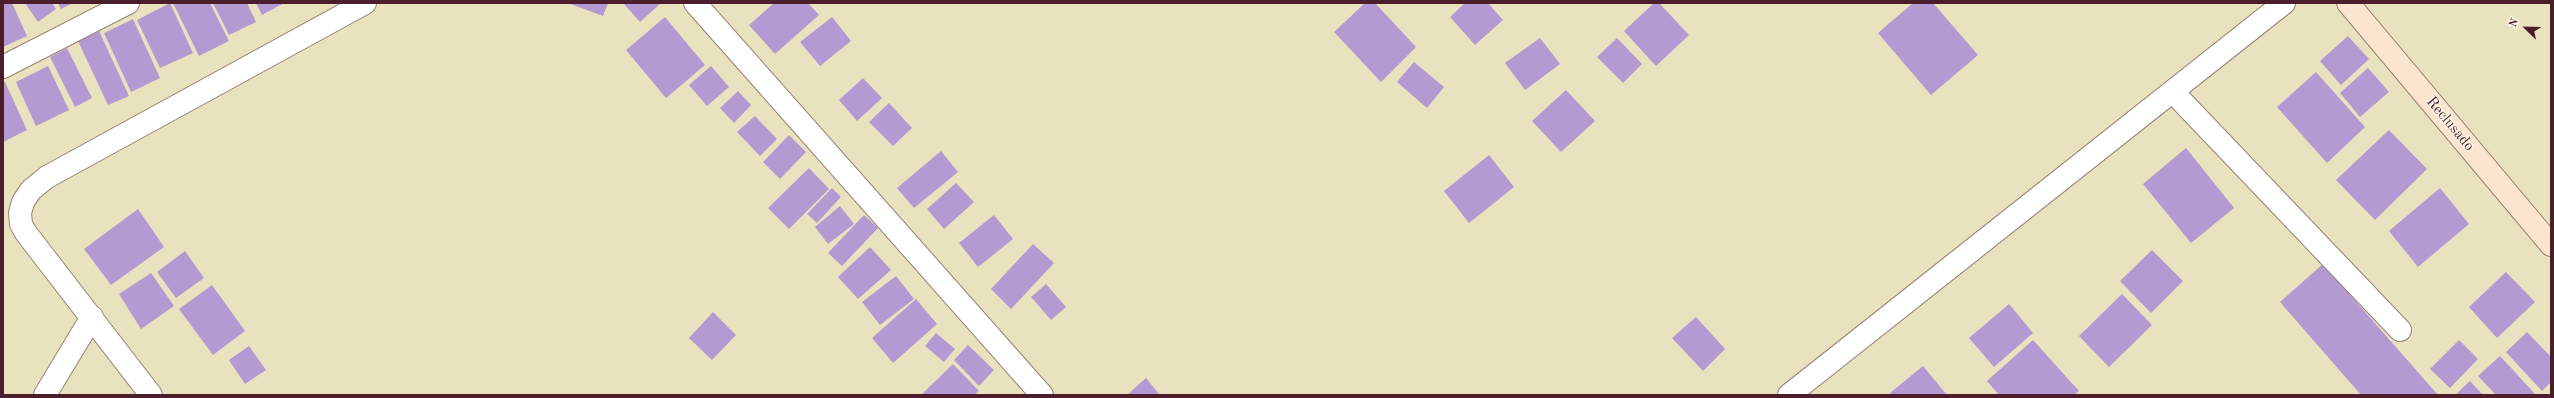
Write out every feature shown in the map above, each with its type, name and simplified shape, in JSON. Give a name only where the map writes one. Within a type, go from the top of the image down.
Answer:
[{"type":"street","points":[[3,67],[128,3]]},
{"type":"street","points":[[151,395],[21,224],[21,208],[31,190],[47,177],[365,3]]},
{"type":"street","points":[[695,3],[1042,395]]},
{"type":"street","points":[[1789,395],[2284,3]]},
{"type":"street","name":"Reclusado","points":[[2348,3],[2551,245]]},
{"type":"street","points":[[2173,92],[2400,330]]},
{"type":"street","points":[[45,395],[92,317]]},
{"type":"building","points":[[3,3],[12,3],[27,36],[3,47]]},
{"type":"building","points":[[25,3],[52,3],[56,9],[38,22]]},
{"type":"building","points":[[58,3],[73,3],[61,9]]},
{"type":"building","points":[[170,3],[193,53],[160,68],[137,20]]},
{"type":"building","points":[[173,3],[210,3],[229,41],[199,56]]},
{"type":"building","points":[[213,3],[247,3],[256,22],[229,35]]},
{"type":"building","points":[[256,3],[284,3],[262,15]]},
{"type":"building","points":[[568,3],[608,3],[603,16]]},
{"type":"building","points":[[623,3],[661,3],[640,22]]},
{"type":"building","points":[[774,3],[808,3],[819,15],[775,54],[749,25]]},
{"type":"building","points":[[1365,3],[1375,3],[1416,47],[1381,82],[1334,32]]},
{"type":"building","points":[[1465,3],[1488,3],[1503,20],[1475,45],[1450,17]]},
{"type":"building","points":[[1654,3],[1659,3],[1689,35],[1656,66],[1624,31]]},
{"type":"building","points":[[1913,3],[1933,3],[1978,55],[1931,95],[1878,33]]},
{"type":"building","points":[[665,17],[705,65],[666,98],[626,50]]},
{"type":"building","points":[[832,17],[851,41],[820,66],[800,42]]},
{"type":"building","points":[[133,19],[160,78],[131,92],[104,33]]},
{"type":"building","points":[[99,31],[129,96],[108,105],[78,41]]},
{"type":"building","points":[[2348,36],[2369,59],[2341,85],[2320,61]]},
{"type":"building","points":[[1540,38],[1560,64],[1525,90],[1505,63]]},
{"type":"building","points":[[1617,38],[1642,64],[1623,83],[1597,57]]},
{"type":"building","points":[[67,48],[92,98],[75,107],[50,57]]},
{"type":"building","points":[[1414,62],[1444,87],[1427,108],[1397,82]]},
{"type":"building","points":[[48,66],[69,110],[36,126],[16,82]]},
{"type":"building","points":[[711,66],[729,87],[707,106],[689,85]]},
{"type":"building","points":[[2368,68],[2389,92],[2360,117],[2340,93]]},
{"type":"building","points":[[2316,72],[2365,127],[2327,163],[2277,107]]},
{"type":"building","points":[[863,78],[882,98],[857,121],[839,100]]},
{"type":"building","points":[[5,82],[27,130],[3,142],[3,83]]},
{"type":"building","points":[[1566,90],[1595,121],[1561,152],[1532,121]]},
{"type":"building","points":[[738,91],[751,105],[734,123],[720,108]]},
{"type":"building","points":[[889,103],[912,128],[893,146],[869,122]]},
{"type":"building","points":[[755,116],[777,139],[760,156],[737,132]]},
{"type":"building","points":[[2389,130],[2427,169],[2375,220],[2336,180]]},
{"type":"building","points":[[789,135],[806,152],[780,179],[763,162]]},
{"type":"building","points":[[2186,148],[2234,208],[2191,243],[2143,184]]},
{"type":"building","points":[[941,151],[958,172],[914,208],[897,188]]},
{"type":"building","points":[[1489,155],[1514,187],[1469,223],[1444,191]]},
{"type":"building","points":[[809,168],[829,189],[789,229],[768,208]]},
{"type":"building","points":[[956,183],[974,202],[944,229],[927,209]]},
{"type":"building","points":[[832,188],[841,197],[817,223],[807,214]]},
{"type":"building","points":[[2440,188],[2469,224],[2418,267],[2389,231]]},
{"type":"building","points":[[840,206],[854,224],[828,244],[815,227]]},
{"type":"building","points":[[138,209],[164,247],[111,285],[84,249]]},
{"type":"building","points":[[864,215],[878,228],[842,266],[828,253]]},
{"type":"building","points":[[994,215],[1013,239],[978,267],[959,243]]},
{"type":"building","points":[[1033,244],[1054,263],[1011,309],[991,289]]},
{"type":"building","points":[[870,247],[891,270],[858,299],[838,277]]},
{"type":"building","points":[[2152,250],[2183,281],[2151,313],[2120,281]]},
{"type":"building","points":[[185,251],[204,278],[176,298],[157,272]]},
{"type":"building","points":[[2323,264],[2438,395],[2361,395],[2280,302]]},
{"type":"building","points":[[2506,272],[2535,302],[2497,338],[2469,307]]},
{"type":"building","points":[[151,273],[174,306],[141,329],[119,294]]},
{"type":"building","points":[[896,276],[914,299],[880,325],[862,302]]},
{"type":"building","points":[[1046,284],[1066,307],[1051,320],[1031,297]]},
{"type":"building","points":[[212,285],[245,331],[213,355],[179,309]]},
{"type":"building","points":[[2122,294],[2152,325],[2109,367],[2079,336]]},
{"type":"building","points":[[916,299],[937,324],[893,363],[872,338]]},
{"type":"building","points":[[2009,304],[2033,333],[1994,367],[1969,338]]},
{"type":"building","points":[[713,312],[736,335],[712,360],[689,338]]},
{"type":"building","points":[[1696,317],[1725,349],[1703,371],[1672,338]]},
{"type":"building","points":[[2527,332],[2551,357],[2551,382],[2542,391],[2506,352]]},
{"type":"building","points":[[936,333],[955,349],[944,362],[925,346]]},
{"type":"building","points":[[2033,340],[2079,391],[2074,395],[1999,395],[1987,381]]},
{"type":"building","points":[[2459,340],[2478,359],[2450,388],[2430,369]]},
{"type":"building","points":[[968,345],[994,370],[979,386],[954,360]]},
{"type":"building","points":[[249,346],[266,370],[245,384],[229,360]]},
{"type":"building","points":[[2500,356],[2536,395],[2496,395],[2478,376]]},
{"type":"building","points":[[953,364],[979,391],[974,395],[921,395]]},
{"type":"building","points":[[1923,366],[1947,395],[1891,395],[1890,393]]},
{"type":"building","points":[[1146,378],[1160,395],[1127,395]]},
{"type":"building","points":[[2470,381],[2483,395],[2455,395]]}]
